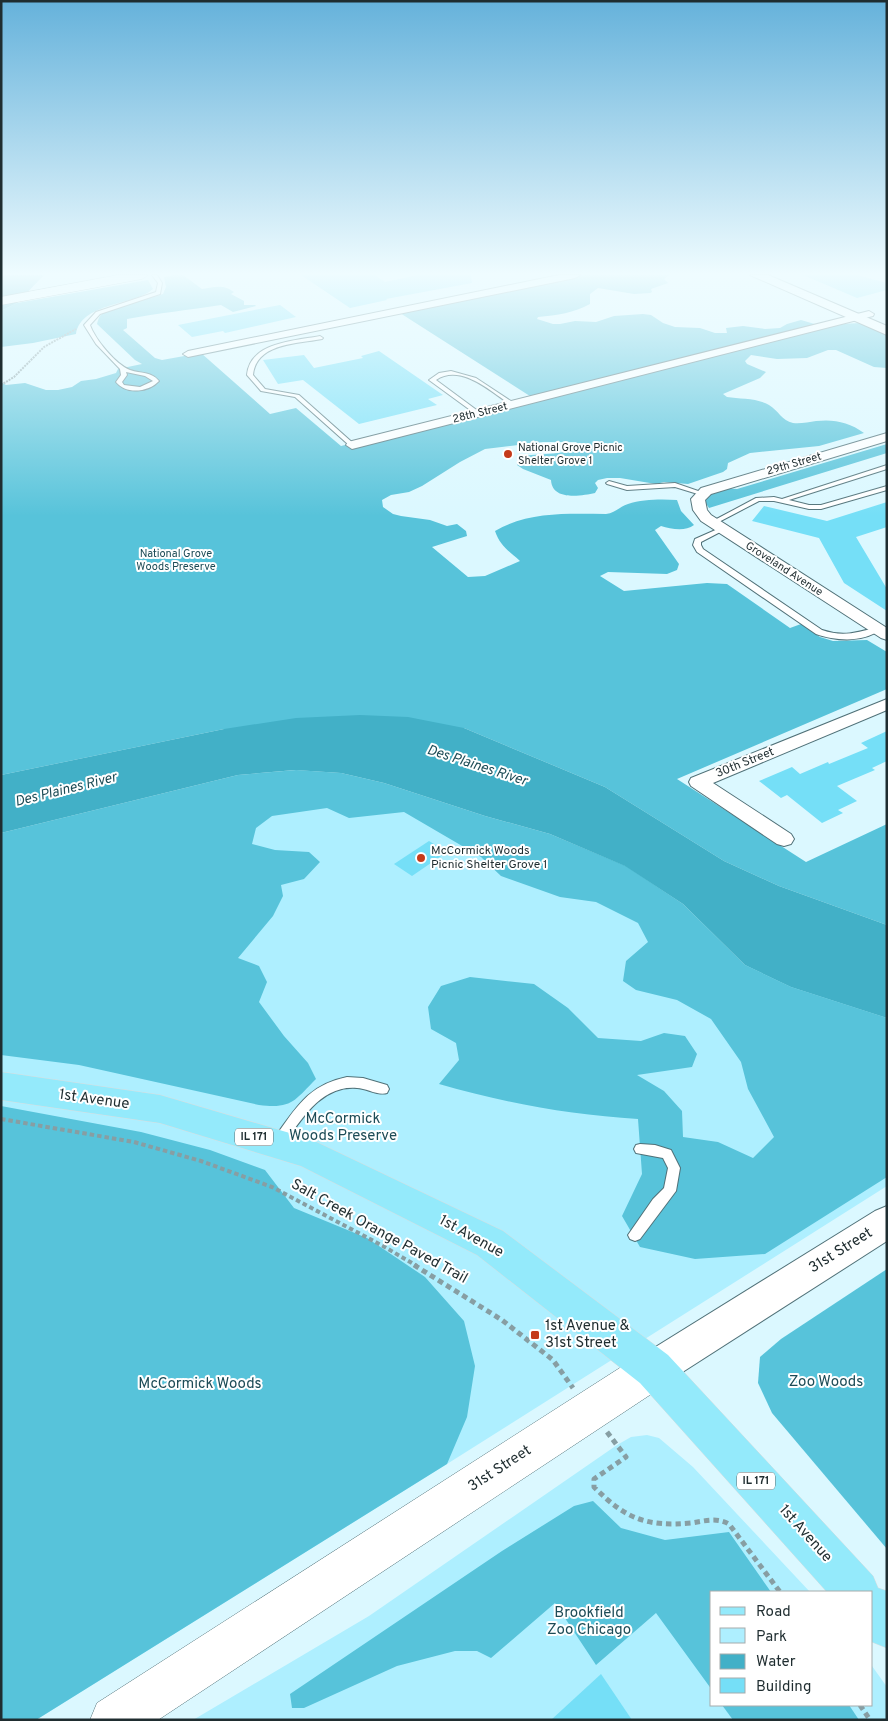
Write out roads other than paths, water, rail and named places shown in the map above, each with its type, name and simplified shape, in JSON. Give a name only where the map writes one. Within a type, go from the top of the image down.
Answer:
[{"type":"main road","name":"1st Avenue","points":[[1,1086],[160,1109],[310,1154],[490,1243],[654,1369],[856,1591]]},
{"type":"main road","name":"31st Street","points":[[114,1720],[654,1369]]},
{"type":"main road","points":[[873,1609],[887,1624]]},
{"type":"street","name":"28th Street","points":[[352,445],[709,355]]},
{"type":"street","name":"29th Street","points":[[701,493],[887,437]]},
{"type":"street","name":"Groveland Avenue","points":[[701,493],[698,499],[699,509],[706,518],[882,632]]},
{"type":"street","name":"30th Street","points":[[784,839],[698,782],[887,704]]},
{"type":"street","name":"31st Street","points":[[654,1369],[887,1222]]},
{"type":"lane","points":[[110,355],[124,369],[149,375],[156,381],[145,388],[122,386],[119,382],[124,374],[124,369]]},
{"type":"lane","points":[[257,355],[250,362],[250,375],[263,390],[297,396],[352,445]]},
{"type":"lane","points":[[479,414],[432,380],[443,373],[469,375],[514,405]]},
{"type":"lane","points":[[783,501],[887,467]]},
{"type":"lane","points":[[609,483],[627,488],[675,485],[701,493]]},
{"type":"lane","points":[[882,632],[844,637],[819,632],[700,550],[697,545],[698,541],[758,499],[783,501],[809,507],[821,507],[887,488]]},
{"type":"lane","points":[[276,1144],[318,1092],[346,1081],[365,1082],[383,1088]]},
{"type":"lane","points":[[635,1235],[658,1203],[670,1191],[674,1168],[667,1154],[640,1148]]},
{"type":"water","name":"Des Plaines River","points":[[360,715],[408,717],[464,728],[605,787],[724,861],[779,886],[887,925],[887,1018],[791,987],[745,965],[683,904],[625,866],[550,834],[485,816],[384,783],[341,773],[295,770],[238,775],[1,833],[1,775],[224,729],[296,718]]},
{"type":"place","name":"National Grove Picnic Shelter Grove 1","points":[[508,454]]},
{"type":"place","name":"McCormick Woods Picnic Shelter Grove 1","points":[[421,858]]},
{"type":"place","name":"1st Avenue & 31st Street","points":[[535,1335]]},
{"type":"park label","name":"National Grove Woods Preserve","points":[[176,560]]},
{"type":"park label","name":"McCormick Woods Preserve","points":[[343,1128]]},
{"type":"park label","name":"Zoo Woods","points":[[826,1382]]},
{"type":"park label","name":"McCormick Woods","points":[[200,1384]]},
{"type":"park label","name":"Brookfield Zoo Chicago","points":[[589,1622]]}]
